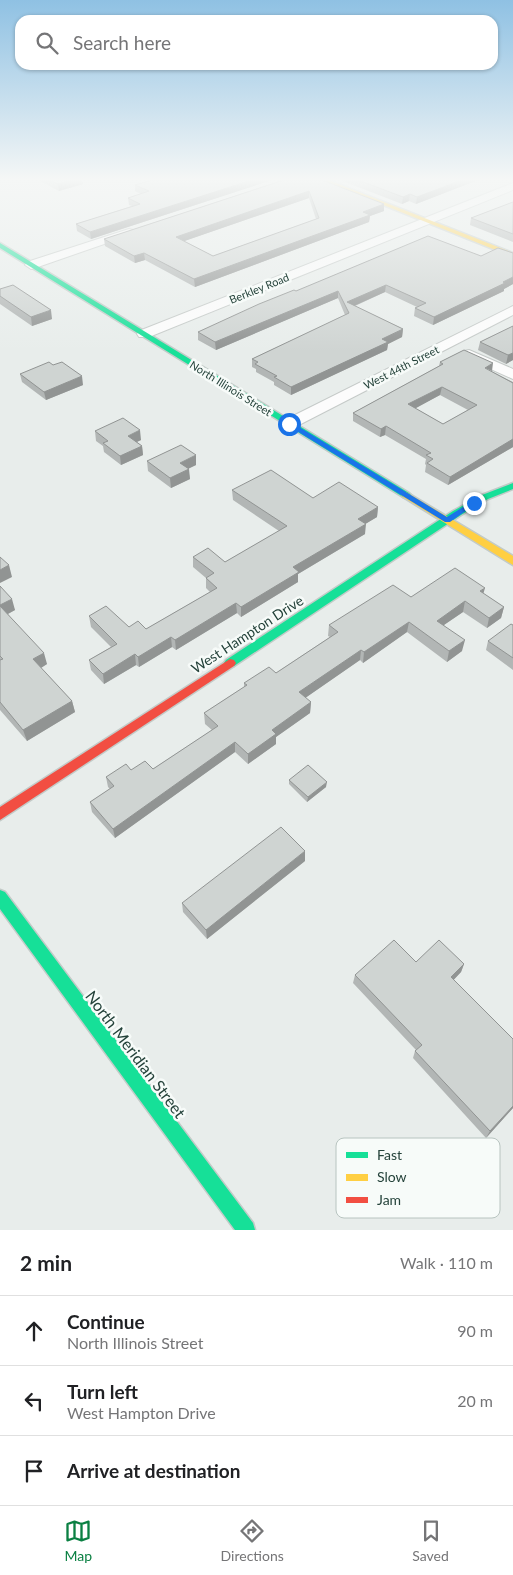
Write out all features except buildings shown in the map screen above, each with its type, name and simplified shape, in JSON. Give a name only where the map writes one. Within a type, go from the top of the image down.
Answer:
[{"type":"street","points":[[31,265],[112,237]]},
{"type":"street","name":"Berkley Road","points":[[144,334],[383,237]]},
{"type":"street","points":[[469,237],[513,255]]},
{"type":"street","name":"North Illinois Street","points":[[1,246],[513,561]]},
{"type":"street","name":"West 44th Street","points":[[289,424],[513,310]]},
{"type":"street","points":[[447,343],[513,375]]},
{"type":"street","name":"West Hampton Drive","points":[[0,814],[474,503],[513,486]]},
{"type":"street","name":"North Meridian Street","points":[[0,897],[246,1230]]},
{"type":"traffic: fast","points":[[0,245],[406,495]]},
{"type":"traffic: fast","points":[[230,663],[457,513],[485,497],[513,486]]},
{"type":"traffic: fast","points":[[0,897],[246,1230]]},
{"type":"traffic: slow","points":[[469,237],[513,255]]},
{"type":"traffic: slow","points":[[406,495],[513,561]]},
{"type":"traffic: jam","points":[[0,814],[230,663]]},
{"type":"route","points":[[289,424],[448,521],[474,503]]}]
